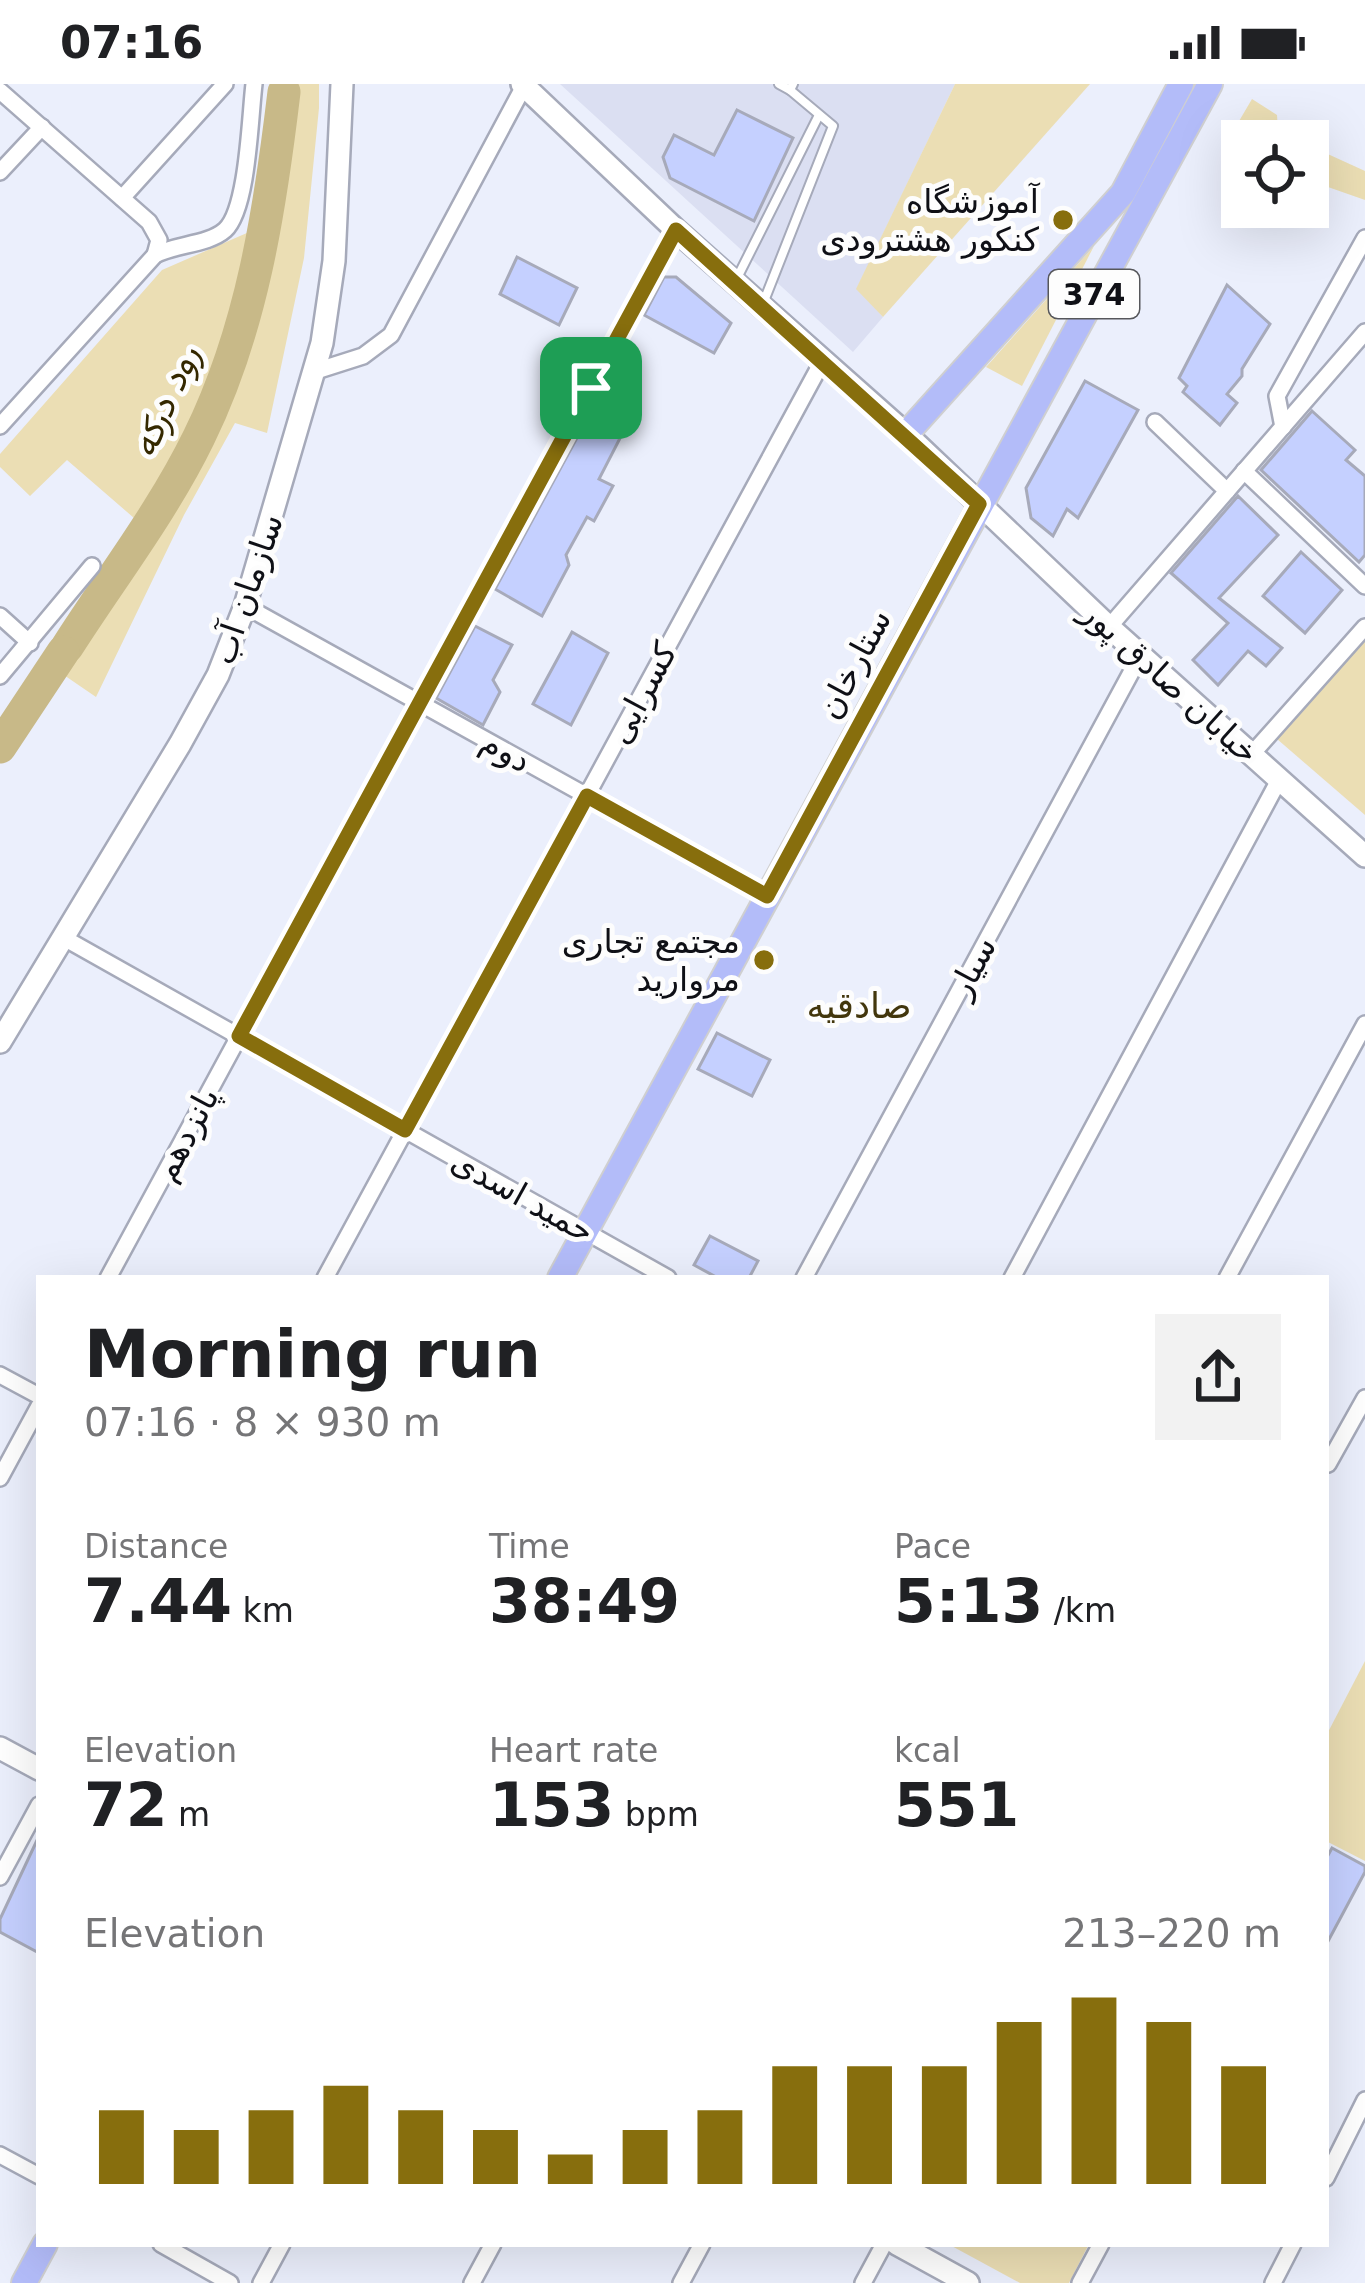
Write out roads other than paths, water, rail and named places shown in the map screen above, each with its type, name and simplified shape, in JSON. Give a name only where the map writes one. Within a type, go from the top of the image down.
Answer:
[{"type":"main road","name":"سازمان آب","points":[[0,1042],[208,692],[245,606],[316,371],[334,261],[342,84]]},
{"type":"main road","name":"374","points":[[906,434],[1123,193],[1180,84]]},
{"type":"main road","name":"ستارخان","points":[[562,1275],[1210,84]]},
{"type":"main road","name":"خیابان صادق پور","points":[[524,85],[676,230],[906,434],[1108,627],[1365,856]]},
{"type":"main road","points":[[0,1748],[36,1767]]},
{"type":"main road","points":[[24,2283],[43,2247]]},
{"type":"main road","points":[[902,2247],[968,2283]]},
{"type":"street","points":[[122,198],[225,84]]},
{"type":"street","points":[[0,426],[155,255],[220,233],[229,224],[242,185],[254,84]]},
{"type":"street","points":[[316,371],[363,356],[391,335],[524,85]]},
{"type":"street","points":[[0,91],[154,228],[159,240],[155,255]]},
{"type":"street","points":[[0,172],[42,127]]},
{"type":"street","name":"پانزدهم","points":[[110,1275],[676,230]]},
{"type":"street","points":[[1283,427],[1276,396],[1365,238]]},
{"type":"street","points":[[1108,627],[1365,332]]},
{"type":"street","name":"کسرایی","points":[[327,1275],[822,362]]},
{"type":"street","points":[[1155,422],[1227,491]]},
{"type":"street","points":[[1244,471],[1365,586]]},
{"type":"street","points":[[0,676],[92,566]]},
{"type":"street","name":"دوم","points":[[245,606],[767,896]]},
{"type":"street","points":[[0,616],[30,643]]},
{"type":"street","points":[[1251,755],[1365,627]]},
{"type":"street","name":"سیار","points":[[806,1275],[1141,656]]},
{"type":"street","points":[[1014,1275],[1279,781]]},
{"type":"street","name":"حمید اسدی","points":[[64,938],[663,1275]]},
{"type":"street","points":[[1229,1275],[1365,1024]]},
{"type":"street","points":[[0,1375],[36,1394]]},
{"type":"street","points":[[1329,1462],[1365,1398]]},
{"type":"street","points":[[0,1478],[36,1412]]},
{"type":"street","points":[[0,1877],[36,1811]]},
{"type":"street","points":[[1329,2171],[1365,2100]]},
{"type":"street","points":[[0,2155],[36,2174]]},
{"type":"street","points":[[166,2247],[230,2283]]},
{"type":"street","points":[[261,2283],[280,2247]]},
{"type":"street","points":[[472,2283],[491,2247]]},
{"type":"street","points":[[681,2283],[700,2247]]},
{"type":"street","points":[[863,2283],[882,2247]]},
{"type":"street","points":[[1080,2283],[1099,2247]]},
{"type":"street","points":[[1273,2283],[1291,2247]]},
{"type":"lane","points":[[761,306],[833,126],[791,87],[778,84]]},
{"type":"lane","points":[[735,282],[819,115]]},
{"type":"waterway","name":"رود درکه","points":[[67,647],[169,491],[217,396],[256,268],[284,92]]},
{"type":"waterway","name":"رود درکه","points":[[0,747],[63,652]]},
{"type":"place","name":"آموزشگاه کنکور هشترودی","points":[[1063,220]]},
{"type":"place","name":"مجتمع تجاری مروارید","points":[[764,960]]},
{"type":"district","name":"صادقیه","points":[[859,1005]]}]
